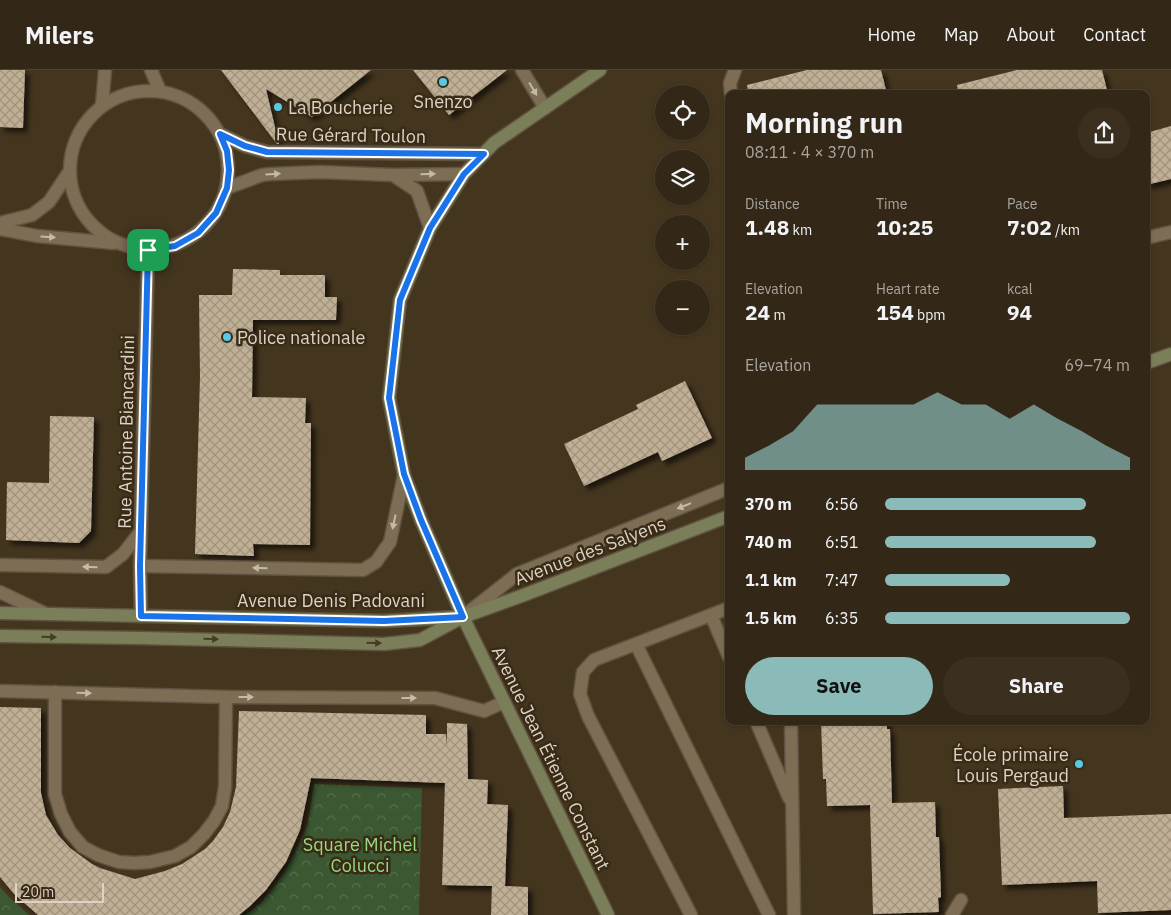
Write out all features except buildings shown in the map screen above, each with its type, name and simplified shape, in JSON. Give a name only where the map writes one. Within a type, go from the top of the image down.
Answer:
[{"type":"main road","name":"Avenue Jean Étienne Constant","points":[[600,70],[494,143],[464,174],[430,228],[400,300],[389,398],[404,474],[421,520],[463,617],[608,915]]},
{"type":"main road","points":[[1150,362],[1171,354]]},
{"type":"main road","name":"Avenue des Salyens","points":[[463,617],[725,518]]},
{"type":"main road","name":"Avenue Denis Padovani","points":[[0,613],[384,621],[463,617]]},
{"type":"main road","name":"Avenue Denis Padovani","points":[[0,636],[384,644],[420,640],[463,617]]},
{"type":"street","points":[[102,105],[105,70]]},
{"type":"street","points":[[152,70],[160,91]]},
{"type":"street","points":[[522,70],[545,108]]},
{"type":"street","points":[[730,90],[730,83],[736,70]]},
{"type":"street","points":[[0,229],[37,236],[117,244],[148,250],[175,246],[198,233],[216,213],[227,188],[229,170],[227,151],[220,134],[209,118],[195,105],[179,96],[160,91],[140,91],[121,95],[102,105],[84,123],[73,146],[69,172],[72,194],[82,215],[98,232],[117,244]]},
{"type":"street","name":"Rue Gérard Toulon","points":[[220,134],[245,146],[267,152],[484,154]]},
{"type":"street","points":[[0,223],[32,215],[50,202],[69,172]]},
{"type":"street","points":[[227,188],[262,175],[320,172],[393,175],[464,174]]},
{"type":"street","points":[[393,175],[417,191],[430,228]]},
{"type":"street","points":[[1150,237],[1171,232]]},
{"type":"street","name":"Rue Antoine Biancardini","points":[[141,616],[140,566],[148,250]]},
{"type":"street","points":[[140,566],[364,570],[376,562],[390,542],[404,474]]},
{"type":"street","points":[[463,617],[517,574],[725,490]]},
{"type":"street","points":[[0,565],[106,567],[123,554],[141,531]]},
{"type":"street","points":[[0,592],[44,613]]},
{"type":"street","points":[[687,914],[588,716],[580,694],[583,672],[594,660],[725,610]]},
{"type":"street","points":[[711,615],[725,648]]},
{"type":"street","points":[[636,644],[769,915]]},
{"type":"street","points":[[0,691],[226,697],[435,698],[484,712],[504,702]]},
{"type":"street","points":[[55,692],[56,794],[61,814],[70,832],[84,847],[98,855],[119,862],[134,864],[175,856],[191,847],[214,821],[222,806],[225,787],[226,697]]},
{"type":"street","points":[[758,725],[792,805]]},
{"type":"street","points":[[791,725],[794,915]]},
{"type":"street","points":[[952,915],[961,900]]},
{"type":"green space","name":"Square Michel Colucci","points":[[314,784],[422,788],[419,915],[245,915],[261,903],[283,874],[295,852],[308,824]]},
{"type":"green space","points":[[0,887],[9,897],[29,915],[0,915]]},
{"type":"place","name":"Snenzo","points":[[443,82]]},
{"type":"place","name":"La Boucherie","points":[[278,107]]},
{"type":"place","name":"Police nationale","points":[[227,337]]},
{"type":"place","name":"École primaire Louis Pergaud","points":[[1079,764]]},
{"type":"route","points":[[220,134],[245,146],[267,152],[484,154],[464,174],[430,228],[400,300],[389,398],[404,474],[421,520],[463,617],[384,621],[141,616],[140,566],[148,250],[175,246],[198,233],[216,213],[227,188],[229,170],[227,151],[220,134]]}]
